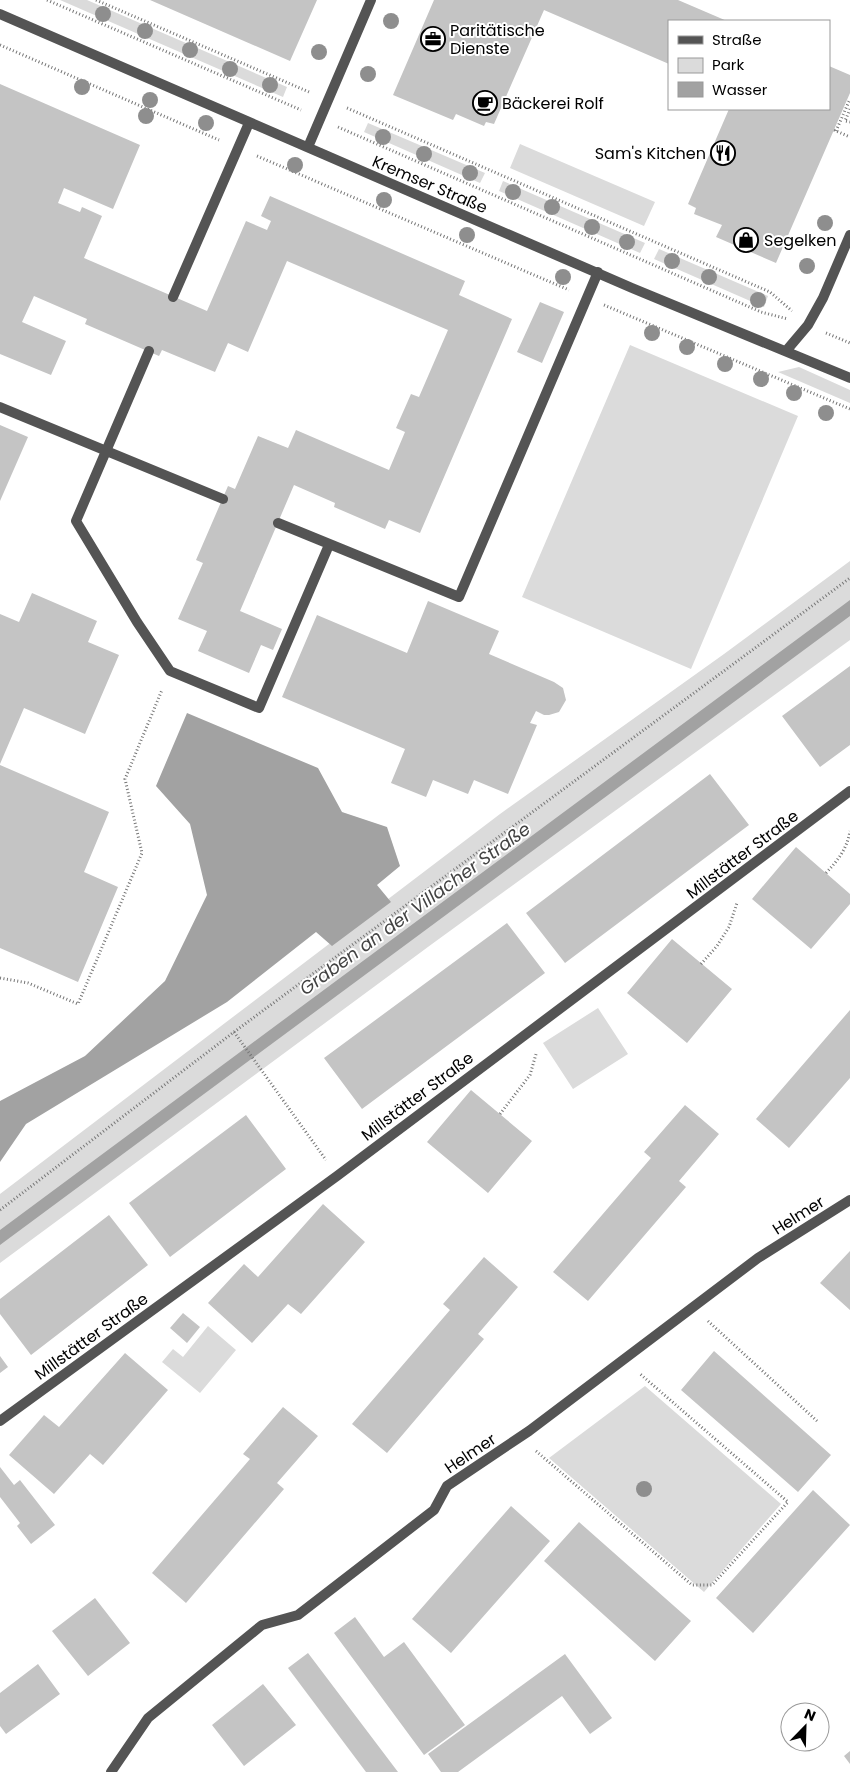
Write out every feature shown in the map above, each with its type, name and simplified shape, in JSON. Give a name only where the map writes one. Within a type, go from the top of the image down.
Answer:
[{"type":"street","points":[[308,147],[371,0]]},
{"type":"street","name":"Kremser Straße","points":[[0,14],[711,321],[786,350],[850,378]]},
{"type":"street","points":[[173,297],[249,123]]},
{"type":"street","points":[[786,350],[808,325],[823,298],[850,234]]},
{"type":"street","points":[[278,523],[459,597],[598,272]]},
{"type":"street","points":[[149,351],[76,522],[119,593],[170,671],[259,708],[329,545]]},
{"type":"street","points":[[0,407],[223,499]]},
{"type":"street","name":"Millstätter Straße","points":[[0,1422],[337,1176],[850,791]]},
{"type":"street","name":"Helmer","points":[[111,1772],[148,1718],[262,1625],[298,1615],[434,1510],[447,1486],[520,1436],[758,1258],[850,1200]]},
{"type":"path","points":[[47,0],[761,312],[808,325]]},
{"type":"path","points":[[96,0],[770,292],[808,325]]},
{"type":"path","points":[[0,45],[850,409]]},
{"type":"path","points":[[850,99],[835,131],[850,137]]},
{"type":"path","points":[[850,109],[845,121],[850,122]]},
{"type":"path","points":[[0,1210],[234,1032],[850,578]]},
{"type":"path","points":[[0,978],[28,983],[78,1004],[142,853],[125,779],[170,671]]},
{"type":"path","points":[[826,873],[838,860],[848,844],[850,831]]},
{"type":"path","points":[[701,964],[717,946],[729,927],[737,902],[738,875]]},
{"type":"path","points":[[500,1114],[530,1075],[536,1055],[533,1028]]},
{"type":"path","points":[[234,1032],[337,1176]]},
{"type":"path","points":[[692,1307],[818,1421]]},
{"type":"path","points":[[520,1436],[692,1585],[712,1585],[788,1502],[623,1359]]},
{"type":"green space","points":[[60,0],[87,0],[287,87],[283,97]]},
{"type":"green space","points":[[368,123],[485,173],[480,183],[364,132]]},
{"type":"green space","points":[[520,144],[655,202],[644,226],[510,168]]},
{"type":"green space","points":[[503,181],[645,243],[640,253],[499,191]]},
{"type":"green space","points":[[659,249],[768,296],[764,307],[654,259]]},
{"type":"green space","points":[[630,345],[798,416],[691,669],[522,597]]},
{"type":"green space","points":[[799,367],[850,390],[850,403],[778,372]]},
{"type":"green space","points":[[850,561],[850,640],[432,944],[0,1263],[0,1194],[500,814],[724,654]]},
{"type":"green space","points":[[598,1008],[628,1054],[573,1089],[543,1043]]},
{"type":"green space","points":[[208,1326],[236,1350],[200,1393],[162,1362],[173,1349],[183,1357]]},
{"type":"green space","points":[[645,1386],[781,1504],[704,1592],[549,1458]]},
{"type":"water","points":[[850,600],[850,616],[0,1245],[0,1230]]},
{"type":"water","points":[[187,713],[318,768],[342,812],[387,827],[400,866],[377,885],[391,902],[332,946],[316,932],[227,1002],[26,1124],[0,1162],[0,1101],[85,1056],[165,981],[207,895],[190,824],[156,786]]},
{"type":"building","points":[[150,0],[317,0],[290,61]]},
{"type":"building","points":[[434,0],[678,0],[725,20],[668,20],[668,64],[544,10],[494,124],[486,122],[484,126],[456,114],[453,120],[393,95]]},
{"type":"building","points":[[830,66],[850,75],[850,93],[776,263],[716,237],[722,225],[694,214],[696,208],[688,204],[729,110],[830,110]]},
{"type":"building","points":[[0,84],[140,145],[113,209],[64,188],[58,203],[80,212],[82,207],[102,216],[84,258],[207,311],[246,221],[267,230],[271,221],[261,216],[270,196],[465,281],[459,295],[512,319],[420,533],[389,520],[385,529],[334,507],[335,503],[294,485],[240,611],[282,629],[273,650],[261,645],[249,673],[198,651],[207,631],[178,619],[203,563],[196,560],[228,486],[235,489],[258,436],[288,448],[296,430],[389,470],[405,432],[396,428],[411,394],[419,397],[448,330],[287,261],[248,352],[228,343],[215,372],[162,350],[159,356],[85,324],[87,319],[34,296],[22,322],[66,341],[51,375],[0,354]]},
{"type":"building","points":[[540,302],[564,312],[542,363],[517,352]]},
{"type":"building","points":[[0,425],[28,437],[0,501]]},
{"type":"building","points":[[32,593],[97,621],[88,642],[119,655],[85,734],[24,708],[0,764],[0,614],[19,622]]},
{"type":"building","points":[[428,601],[499,631],[489,654],[554,682],[563,688],[566,700],[559,712],[544,715],[536,711],[530,723],[537,725],[508,794],[474,780],[468,794],[433,780],[426,797],[391,783],[405,749],[282,697],[317,615],[407,653]]},
{"type":"building","points":[[850,666],[850,745],[820,767],[782,716]]},
{"type":"building","points":[[0,765],[109,812],[84,872],[118,887],[78,982],[0,948]]},
{"type":"building","points":[[710,774],[749,825],[565,963],[526,913]]},
{"type":"building","points":[[796,847],[850,894],[850,904],[811,949],[752,899]]},
{"type":"building","points":[[507,923],[545,973],[362,1109],[324,1058]]},
{"type":"building","points":[[672,939],[732,989],[687,1043],[627,993]]},
{"type":"building","points":[[850,1010],[850,1078],[789,1148],[756,1119]]},
{"type":"building","points":[[471,1090],[532,1141],[488,1193],[427,1142]]},
{"type":"building","points":[[685,1105],[719,1134],[679,1181],[686,1187],[588,1301],[553,1272],[651,1158],[644,1152]]},
{"type":"building","points":[[246,1115],[286,1169],[170,1257],[129,1203]]},
{"type":"building","points":[[323,1204],[365,1242],[301,1314],[288,1304],[252,1343],[208,1303],[244,1264],[258,1277]]},
{"type":"building","points":[[109,1215],[148,1265],[31,1355],[0,1314],[0,1299]]},
{"type":"building","points":[[850,1251],[850,1310],[820,1283]]},
{"type":"building","points":[[484,1257],[518,1287],[478,1334],[484,1339],[387,1453],[352,1424],[450,1310],[443,1304]]},
{"type":"building","points":[[183,1313],[200,1327],[187,1343],[170,1328]]},
{"type":"building","points":[[714,1351],[831,1455],[798,1492],[681,1390]]},
{"type":"building","points":[[125,1353],[168,1390],[103,1465],[90,1454],[54,1494],[9,1455],[44,1415],[59,1427]]},
{"type":"building","points":[[0,1356],[8,1367],[0,1373]]},
{"type":"building","points":[[283,1407],[318,1436],[277,1483],[284,1489],[186,1603],[152,1573],[250,1459],[243,1454]]},
{"type":"building","points":[[0,1467],[14,1485],[20,1480],[55,1525],[31,1544],[17,1526],[20,1523],[0,1497]]},
{"type":"building","points":[[813,1490],[850,1525],[753,1633],[716,1598]]},
{"type":"building","points":[[511,1506],[550,1541],[451,1653],[412,1619]]},
{"type":"building","points":[[579,1522],[691,1621],[655,1661],[544,1561]]},
{"type":"building","points":[[95,1598],[130,1643],[88,1676],[52,1631]]},
{"type":"building","points":[[355,1617],[384,1657],[404,1642],[465,1725],[424,1755],[334,1633]]},
{"type":"building","points":[[308,1653],[398,1772],[366,1772],[288,1668]]},
{"type":"building","points":[[565,1654],[612,1718],[590,1734],[562,1696],[458,1772],[441,1772],[428,1754]]},
{"type":"building","points":[[38,1664],[60,1694],[6,1734],[0,1726],[0,1693]]},
{"type":"building","points":[[263,1684],[296,1725],[244,1766],[212,1725]]},
{"type":"building","points":[[850,1751],[850,1764],[844,1756]]},
{"type":"place","name":"Paritätische Dienste","points":[[433,39]]},
{"type":"place","name":"Bäckerei Rolf","points":[[485,103]]},
{"type":"place","name":"Sam's Kitchen","points":[[723,153]]},
{"type":"place","name":"Segelken","points":[[746,240]]},
{"type":"water label","name":"Graben an der Villacher Straße","points":[[415,909]]}]
